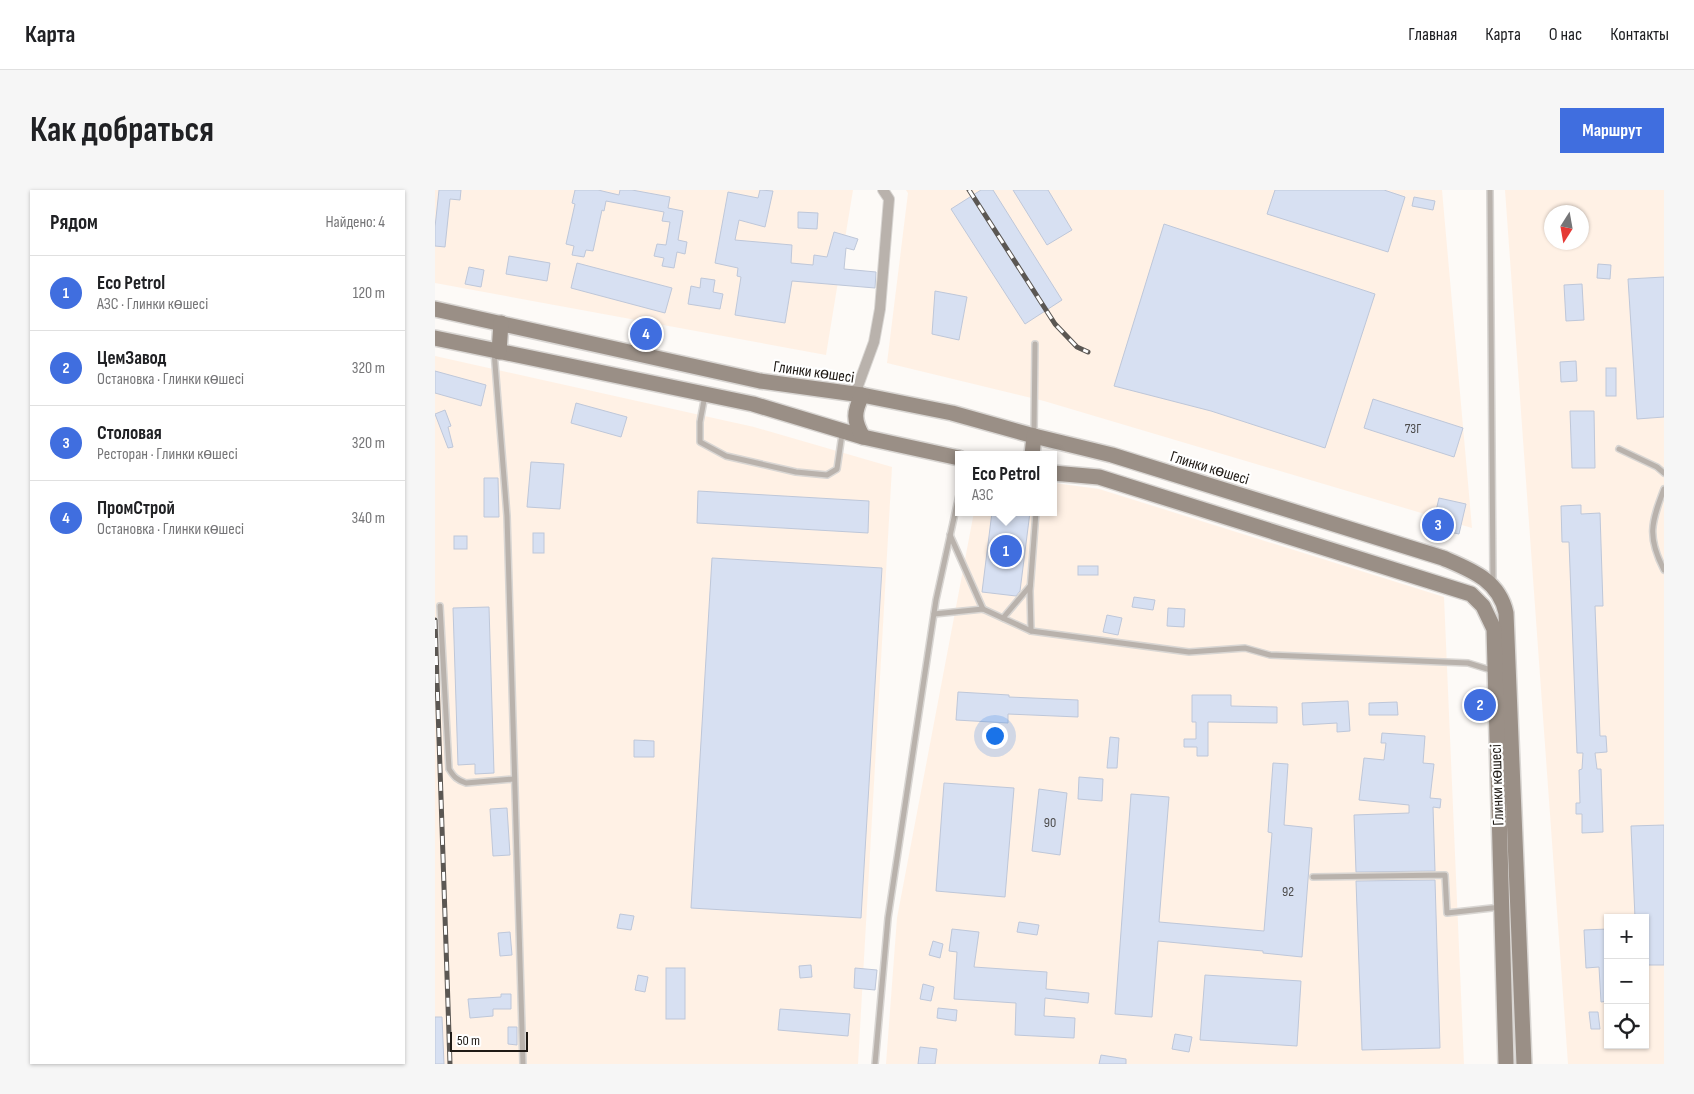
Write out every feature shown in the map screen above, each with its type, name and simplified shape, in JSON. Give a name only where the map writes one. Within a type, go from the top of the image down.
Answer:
[{"type":"main road","name":"Глинки көшесі","points":[[435,309],[760,381],[858,394],[952,413],[1034,436],[1113,455],[1443,558],[1476,573],[1504,601],[1506,613],[1524,1064]]},
{"type":"main road","points":[[497,351],[501,323]]},
{"type":"main road","points":[[435,338],[753,404],[863,437],[955,457]]},
{"type":"main road","points":[[858,394],[855,416],[857,427],[863,437]]},
{"type":"main road","points":[[1032,451],[1034,436]]},
{"type":"main road","name":"Глинки көшесі","points":[[1057,473],[1099,477],[1475,593],[1494,629],[1506,1064]]},
{"type":"street","points":[[858,394],[874,342],[880,309],[889,199],[883,190]]},
{"type":"lane","points":[[1489,587],[1490,190]]},
{"type":"lane","points":[[1034,436],[1035,344]]},
{"type":"lane","points":[[497,351],[507,516],[523,1064]]},
{"type":"lane","points":[[705,394],[700,422],[700,442],[726,456],[796,472],[827,475],[837,469],[842,431]]},
{"type":"lane","points":[[1619,450],[1657,467],[1664,473]]},
{"type":"lane","points":[[1664,489],[1656,510],[1652,538],[1655,554],[1664,570]]},
{"type":"lane","points":[[875,1064],[888,918],[934,614],[955,513]]},
{"type":"lane","points":[[1031,630],[1030,585],[1036,516]]},
{"type":"lane","points":[[950,535],[983,609]]},
{"type":"lane","points":[[1003,618],[1030,585]]},
{"type":"lane","points":[[441,606],[449,769],[454,777],[466,783],[514,779]]},
{"type":"lane","points":[[934,614],[983,609],[1031,630],[1189,652],[1245,648],[1271,655],[1468,663],[1495,671]]},
{"type":"lane","points":[[1313,877],[1445,876],[1447,913],[1501,907]]},
{"type":"shaded area","points":[[435,190],[853,190],[826,355],[435,283]]},
{"type":"shaded area","points":[[906,190],[1442,190],[1472,528],[1044,401],[887,363],[908,193]]},
{"type":"shaded area","points":[[1505,190],[1664,190],[1664,1064],[1568,1064]]},
{"type":"shaded area","points":[[435,356],[754,427],[892,467],[858,1064],[435,1064]]},
{"type":"shaded area","points":[[1057,483],[1099,489],[1444,597],[1464,1064],[886,1064],[897,918],[973,516],[1057,516]]},
{"type":"building","points":[[439,190],[461,190],[460,200],[450,199],[445,247],[435,246]]},
{"type":"building","points":[[575,190],[598,190],[619,195],[620,190],[632,190],[670,197],[668,208],[683,211],[678,240],[687,242],[685,254],[677,252],[674,268],[662,266],[664,258],[654,256],[657,244],[666,245],[670,222],[662,221],[664,212],[606,201],[604,211],[602,210],[593,251],[586,250],[584,257],[572,255],[574,246],[566,244],[575,204],[572,203]]},
{"type":"building","points":[[760,190],[773,191],[765,227],[739,220],[735,240],[792,245],[791,263],[813,265],[814,255],[827,257],[834,232],[858,239],[854,250],[846,248],[844,269],[876,272],[875,288],[792,281],[785,323],[735,315],[741,277],[737,276],[738,268],[715,263],[728,192],[758,198]]},
{"type":"building","points":[[981,190],[993,190],[1062,300],[1025,324],[951,209]]},
{"type":"building","points":[[1013,190],[1048,190],[1072,230],[1047,245]]},
{"type":"building","points":[[1275,190],[1384,190],[1405,197],[1388,252],[1267,214]]},
{"type":"building","points":[[1414,197],[1435,201],[1433,210],[1412,206]]},
{"type":"building","points":[[798,212],[818,213],[817,229],[798,228]]},
{"type":"building","points":[[1164,224],[1375,294],[1325,448],[1211,411],[1114,386]]},
{"type":"building","points":[[509,256],[550,263],[547,281],[506,274]]},
{"type":"building","points":[[577,263],[672,288],[665,313],[571,288]]},
{"type":"building","points":[[1598,264],[1611,265],[1610,279],[1597,278]]},
{"type":"building","points":[[469,267],[484,270],[481,287],[465,284]]},
{"type":"building","points":[[1664,277],[1664,417],[1637,419],[1628,279]]},
{"type":"building","points":[[701,278],[715,280],[713,292],[723,294],[720,309],[688,304],[691,286],[700,288]]},
{"type":"building","points":[[1582,284],[1584,320],[1566,321],[1564,285]]},
{"type":"building","points":[[935,291],[967,297],[959,340],[932,334]]},
{"type":"building","points":[[1576,361],[1577,381],[1561,382],[1560,362]]},
{"type":"building","points":[[1606,368],[1616,368],[1616,396],[1606,396]]},
{"type":"building","points":[[435,371],[486,385],[481,406],[435,393]]},
{"type":"building","points":[[1373,399],[1463,428],[1454,457],[1364,428]]},
{"type":"building","points":[[576,403],[627,417],[621,437],[571,423]]},
{"type":"building","points":[[445,410],[451,426],[448,427],[453,447],[448,448],[435,414]]},
{"type":"building","points":[[1570,411],[1594,411],[1595,468],[1572,468]]},
{"type":"building","points":[[531,462],[564,464],[560,509],[527,507]]},
{"type":"building","points":[[484,478],[498,478],[499,517],[484,517]]},
{"type":"building","points":[[698,491],[869,501],[868,533],[697,523]]},
{"type":"building","points":[[1439,498],[1466,504],[1459,534],[1432,528]]},
{"type":"building","points":[[1581,505],[1581,514],[1600,513],[1603,606],[1595,606],[1600,736],[1606,736],[1607,752],[1595,753],[1597,769],[1601,769],[1603,832],[1582,833],[1582,814],[1576,814],[1576,803],[1580,803],[1579,770],[1582,769],[1583,753],[1577,753],[1569,542],[1562,542],[1561,506]]},
{"type":"building","points":[[992,516],[1029,516],[1020,591],[1016,596],[982,592]]},
{"type":"building","points":[[533,533],[544,533],[544,553],[533,553]]},
{"type":"building","points":[[454,536],[467,536],[467,549],[454,549]]},
{"type":"building","points":[[712,558],[882,568],[861,918],[691,908]]},
{"type":"building","points":[[1078,566],[1098,566],[1098,575],[1078,575]]},
{"type":"building","points":[[1134,597],[1155,600],[1153,610],[1132,607]]},
{"type":"building","points":[[489,607],[494,773],[475,774],[475,764],[458,765],[453,608]]},
{"type":"building","points":[[1168,608],[1185,609],[1184,627],[1167,626]]},
{"type":"building","points":[[1107,615],[1122,618],[1118,635],[1103,632]]},
{"type":"building","points":[[958,692],[1009,695],[1009,697],[1078,700],[1078,717],[1008,714],[1008,723],[956,720]]},
{"type":"building","points":[[1192,695],[1231,695],[1231,706],[1277,707],[1277,723],[1208,722],[1208,756],[1197,756],[1197,747],[1184,747],[1184,739],[1196,739],[1196,722],[1192,722]]},
{"type":"building","points":[[1348,701],[1350,731],[1337,732],[1337,723],[1303,725],[1302,703]]},
{"type":"building","points":[[1397,702],[1398,715],[1369,715],[1369,703]]},
{"type":"building","points":[[1382,733],[1425,736],[1423,763],[1434,764],[1430,798],[1441,799],[1440,808],[1433,807],[1435,871],[1356,872],[1354,815],[1409,813],[1409,805],[1359,800],[1364,758],[1384,760],[1386,743],[1381,743]]},
{"type":"building","points":[[1110,737],[1119,738],[1117,768],[1107,768]]},
{"type":"building","points":[[634,740],[654,741],[654,757],[634,757]]},
{"type":"building","points":[[1273,763],[1288,764],[1284,825],[1312,828],[1302,957],[1263,953],[1263,951],[1158,941],[1152,1017],[1115,1014],[1131,794],[1169,797],[1159,922],[1264,931],[1272,833],[1268,832]]},
{"type":"building","points":[[1079,777],[1103,779],[1102,801],[1078,799]]},
{"type":"building","points":[[944,783],[1014,788],[1005,897],[936,891]]},
{"type":"building","points":[[1039,789],[1067,793],[1060,855],[1032,851]]},
{"type":"building","points":[[507,808],[510,855],[493,856],[490,809]]},
{"type":"building","points":[[1664,825],[1664,965],[1649,965],[1649,914],[1635,914],[1631,826]]},
{"type":"building","points":[[1435,880],[1440,1048],[1362,1050],[1356,881]]},
{"type":"building","points":[[620,914],[634,916],[631,930],[617,928]]},
{"type":"building","points":[[1019,922],[1039,925],[1037,935],[1017,932]]},
{"type":"building","points":[[952,929],[979,932],[974,967],[1047,972],[1046,989],[1089,993],[1088,1003],[1045,998],[1044,1016],[1075,1018],[1074,1038],[1015,1035],[1016,1003],[954,999],[957,952],[949,951]]},
{"type":"building","points":[[1604,929],[1604,1002],[1601,1002],[1599,967],[1586,968],[1584,930]]},
{"type":"building","points":[[510,932],[512,955],[500,956],[498,933]]},
{"type":"building","points":[[933,941],[943,944],[940,958],[929,955]]},
{"type":"building","points":[[811,965],[812,977],[800,978],[799,966]]},
{"type":"building","points":[[666,968],[685,968],[685,1019],[666,1019]]},
{"type":"building","points":[[855,968],[877,970],[875,990],[854,988]]},
{"type":"building","points":[[638,975],[648,977],[645,992],[635,990]]},
{"type":"building","points":[[1205,975],[1301,981],[1297,1046],[1200,1040]]},
{"type":"building","points":[[923,984],[934,987],[931,1001],[920,999]]},
{"type":"building","points":[[501,994],[511,994],[511,1009],[493,1009],[493,1016],[470,1018],[468,999],[501,997]]},
{"type":"building","points":[[938,1008],[957,1010],[956,1021],[937,1018]]},
{"type":"building","points":[[780,1009],[850,1014],[848,1036],[778,1030]]},
{"type":"building","points":[[1589,1012],[1598,1012],[1600,1029],[1591,1029]]},
{"type":"building","points":[[435,1017],[442,1017],[444,1064],[435,1064]]},
{"type":"building","points":[[508,1027],[517,1027],[517,1045],[508,1044]]},
{"type":"building","points":[[1175,1034],[1192,1037],[1189,1052],[1172,1049]]},
{"type":"building","points":[[920,1047],[937,1049],[935,1064],[918,1064]]},
{"type":"building","points":[[1101,1055],[1126,1059],[1126,1064],[1099,1064]]},
{"type":"railway","points":[[969,190],[1055,324],[1077,347],[1088,352]]},
{"type":"railway","points":[[435,620],[450,1064]]},
{"type":"place","name":"ПромСтрой","points":[[646,334]]},
{"type":"place","name":"Столовая","points":[[1438,525]]},
{"type":"place","name":"Eco Petrol","points":[[1006,551]]},
{"type":"place","name":"ЦемЗавод","points":[[1480,705]]}]
